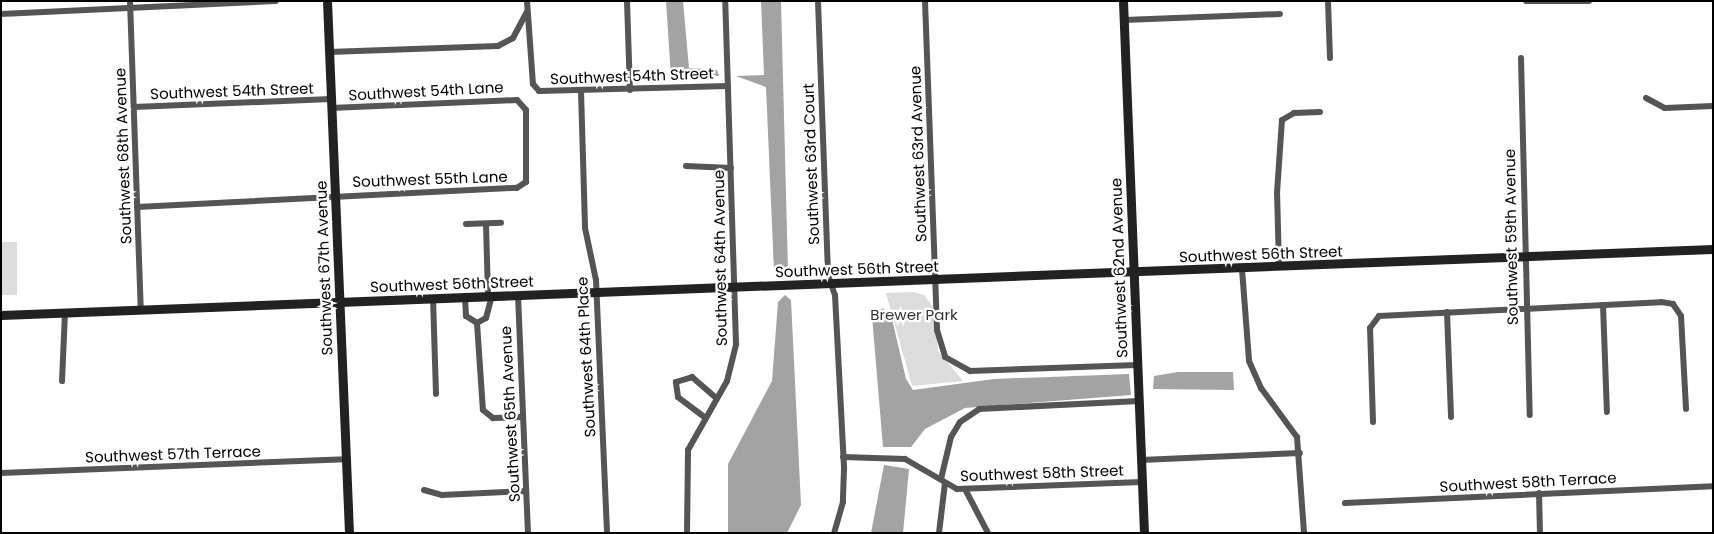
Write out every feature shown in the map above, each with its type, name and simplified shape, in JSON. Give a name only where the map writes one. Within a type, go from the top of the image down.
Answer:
[{"type":"main road","name":"Southwest 67th Avenue","points":[[327,1],[349,533]]},
{"type":"main road","name":"Southwest 62nd Avenue","points":[[1123,1],[1144,533]]},
{"type":"main road","name":"Southwest 56th Street","points":[[1,315],[1242,269],[1713,249]]},
{"type":"street","points":[[1,14],[130,5],[276,1]]},
{"type":"street","points":[[329,52],[498,46],[513,38],[527,10],[527,1]]},
{"type":"street","points":[[627,1],[630,90]]},
{"type":"street","name":"Southwest 64th Avenue","points":[[686,533],[686,463],[704,416],[727,381],[735,351],[736,288],[725,1]]},
{"type":"street","name":"Southwest 63rd Court","points":[[818,1],[831,284],[836,295],[843,457],[843,502],[834,533]]},
{"type":"street","name":"Southwest 63rd Avenue","points":[[925,1],[937,338],[950,363],[970,371],[1137,365]]},
{"type":"street","points":[[1328,1],[1330,58]]},
{"type":"street","points":[[1526,2],[1589,1]]},
{"type":"street","name":"Southwest 68th Avenue","points":[[130,5],[141,310]]},
{"type":"street","name":"Southwest 54th Street","points":[[527,10],[536,90],[630,90],[728,86]]},
{"type":"street","points":[[1124,20],[1280,14]]},
{"type":"street","name":"Southwest 59th Avenue","points":[[1521,58],[1525,309],[1530,414]]},
{"type":"street","name":"Southwest 64th Place","points":[[581,91],[586,228],[597,292],[607,533]]},
{"type":"street","points":[[1646,98],[1665,108],[1713,106]]},
{"type":"street","name":"Southwest 54th Lane","points":[[331,104],[502,99],[522,103],[525,185]]},
{"type":"street","name":"Southwest 54th Street","points":[[134,107],[331,104]]},
{"type":"street","points":[[1279,267],[1277,184],[1282,118],[1320,112]]},
{"type":"street","points":[[686,166],[731,168]]},
{"type":"street","name":"Southwest 55th Lane","points":[[137,207],[525,185]]},
{"type":"street","points":[[466,224],[502,223]]},
{"type":"street","points":[[477,323],[486,318],[490,296],[486,224]]},
{"type":"street","points":[[1242,269],[1250,364],[1261,388],[1291,425],[1300,453],[1304,533]]},
{"type":"street","name":"Southwest 65th Avenue","points":[[518,295],[528,533]]},
{"type":"street","points":[[465,297],[466,316],[477,323]]},
{"type":"street","points":[[432,298],[436,394]]},
{"type":"street","points":[[1603,305],[1607,412]]},
{"type":"street","points":[[1373,422],[1373,320],[1385,315],[1603,305],[1676,306],[1682,319],[1686,409]]},
{"type":"street","points":[[1447,312],[1451,417]]},
{"type":"street","points":[[62,381],[65,313]]},
{"type":"street","points":[[477,323],[482,410],[494,418],[523,417]]},
{"type":"street","points":[[704,416],[678,397],[676,382],[692,377],[716,398]]},
{"type":"street","points":[[939,533],[943,481],[951,437],[960,422],[979,409],[1139,401]]},
{"type":"street","name":"Southwest 58th Street","points":[[1141,460],[1300,453]]},
{"type":"street","name":"Southwest 58th Street","points":[[843,457],[899,457],[943,481],[965,489],[1142,482]]},
{"type":"street","name":"Southwest 57th Terrace","points":[[1,473],[345,459]]},
{"type":"street","name":"Southwest 58th Terrace","points":[[1345,503],[1713,486]]},
{"type":"street","points":[[965,489],[988,533]]},
{"type":"street","points":[[424,490],[442,495],[526,492]]},
{"type":"street","points":[[1539,493],[1540,533]]},
{"type":"green space","points":[[1,242],[17,242],[17,295],[1,295]]},
{"type":"green space","name":"Brewer Park","points":[[914,292],[924,295],[934,308],[938,351],[963,381],[912,386],[886,293]]},
{"type":"shaded area","points":[[666,1],[683,1],[689,68],[717,70],[719,76],[671,77]]},
{"type":"shaded area","points":[[761,1],[781,1],[788,271],[784,276],[774,271],[766,87],[736,76],[764,75]]},
{"type":"shaded area","points":[[785,295],[791,300],[801,505],[787,533],[728,533],[728,464],[772,381],[778,302]]},
{"type":"shaded area","points":[[883,308],[892,319],[906,379],[913,390],[994,379],[1129,374],[1131,395],[965,408],[925,429],[911,447],[883,447],[872,316]]},
{"type":"shaded area","points":[[1178,372],[1233,372],[1234,390],[1153,389],[1154,376]]},
{"type":"shaded area","points":[[884,465],[909,469],[903,533],[871,533]]}]
